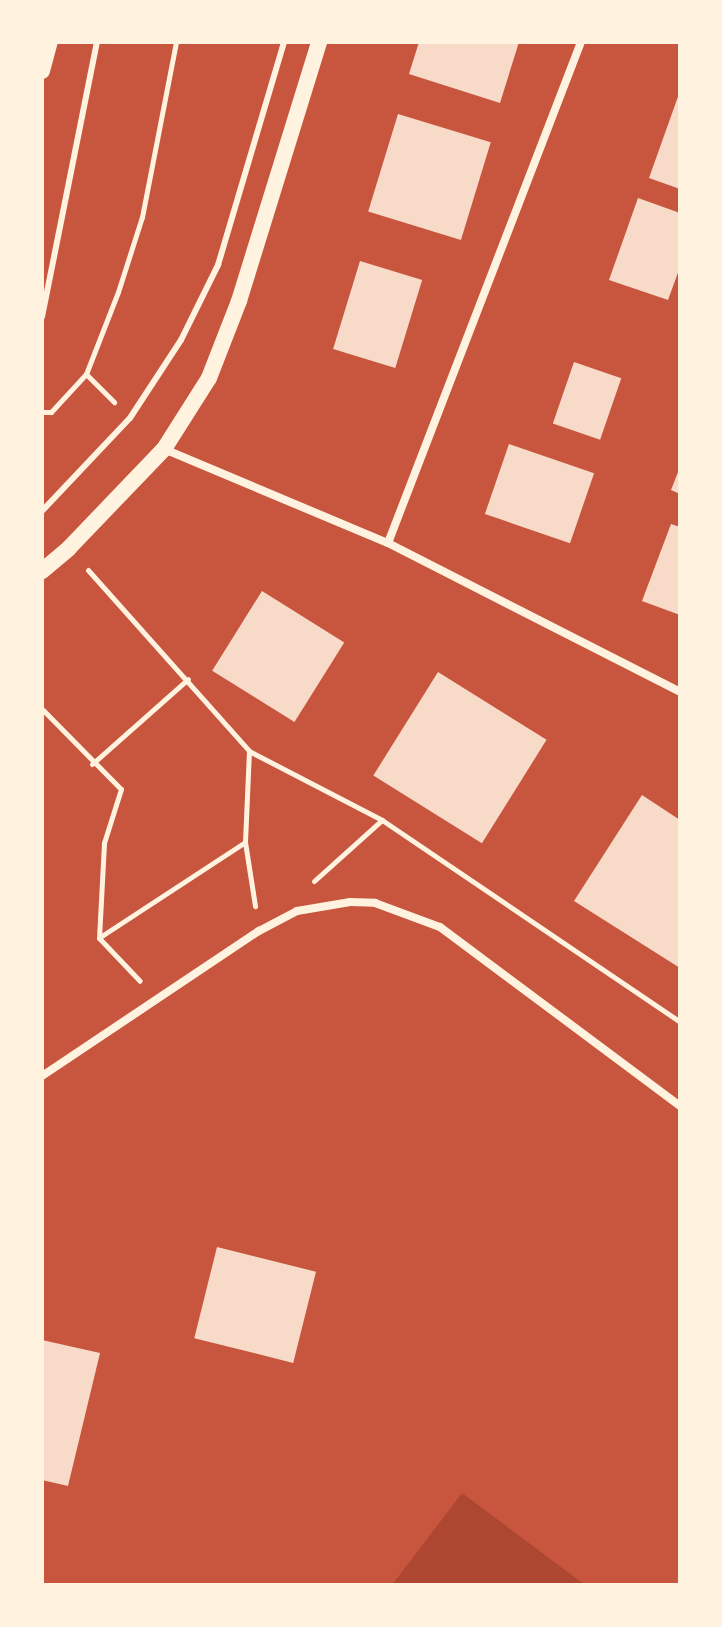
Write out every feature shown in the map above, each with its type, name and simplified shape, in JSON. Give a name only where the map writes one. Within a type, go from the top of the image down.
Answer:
[{"type":"main road","points":[[42,71],[50,42]]},
{"type":"main road","points":[[42,571],[69,548],[164,449],[209,378],[239,301],[319,42]]},
{"type":"street","points":[[388,543],[581,42]]},
{"type":"street","points":[[164,449],[388,543],[680,692]]},
{"type":"street","points":[[42,1076],[259,931],[297,911],[322,905],[375,903],[405,911],[440,927],[680,1106]]},
{"type":"lane","points":[[42,317],[97,42]]},
{"type":"lane","points":[[42,511],[130,418],[181,340],[218,265],[284,42]]},
{"type":"path","points":[[86,374],[118,292],[142,217],[176,42]]},
{"type":"path","points":[[69,548],[249,751],[382,820],[680,1022]]},
{"type":"path","points":[[92,764],[188,679]]},
{"type":"path","points":[[42,709],[92,764],[121,789],[104,843],[99,938],[157,999]]},
{"type":"path","points":[[249,751],[245,842],[259,931]]},
{"type":"path","points":[[304,891],[382,820]]},
{"type":"path","points":[[99,938],[245,842]]},
{"type":"shaded area","points":[[462,1493],[585,1585],[392,1585]]},
{"type":"building","points":[[419,42],[519,42],[500,103],[409,74]]},
{"type":"building","points":[[680,91],[680,189],[649,178]]},
{"type":"building","points":[[398,114],[491,142],[461,240],[368,212]]},
{"type":"building","points":[[638,198],[680,213],[680,267],[668,300],[609,280]]},
{"type":"building","points":[[360,261],[422,280],[395,368],[333,349]]},
{"type":"building","points":[[574,362],[621,378],[600,440],[553,423]]},
{"type":"building","points":[[509,444],[594,473],[570,543],[485,514]]},
{"type":"building","points":[[680,467],[680,494],[671,490]]},
{"type":"building","points":[[671,524],[680,527],[680,615],[642,601]]},
{"type":"building","points":[[262,591],[344,642],[294,722],[212,671]]},
{"type":"building","points":[[438,672],[547,740],[482,843],[373,775]]},
{"type":"building","points":[[642,795],[680,820],[680,968],[574,901]]},
{"type":"building","points":[[217,1247],[316,1272],[293,1363],[194,1338]]},
{"type":"building","points":[[42,1340],[100,1353],[68,1486],[42,1480]]}]
